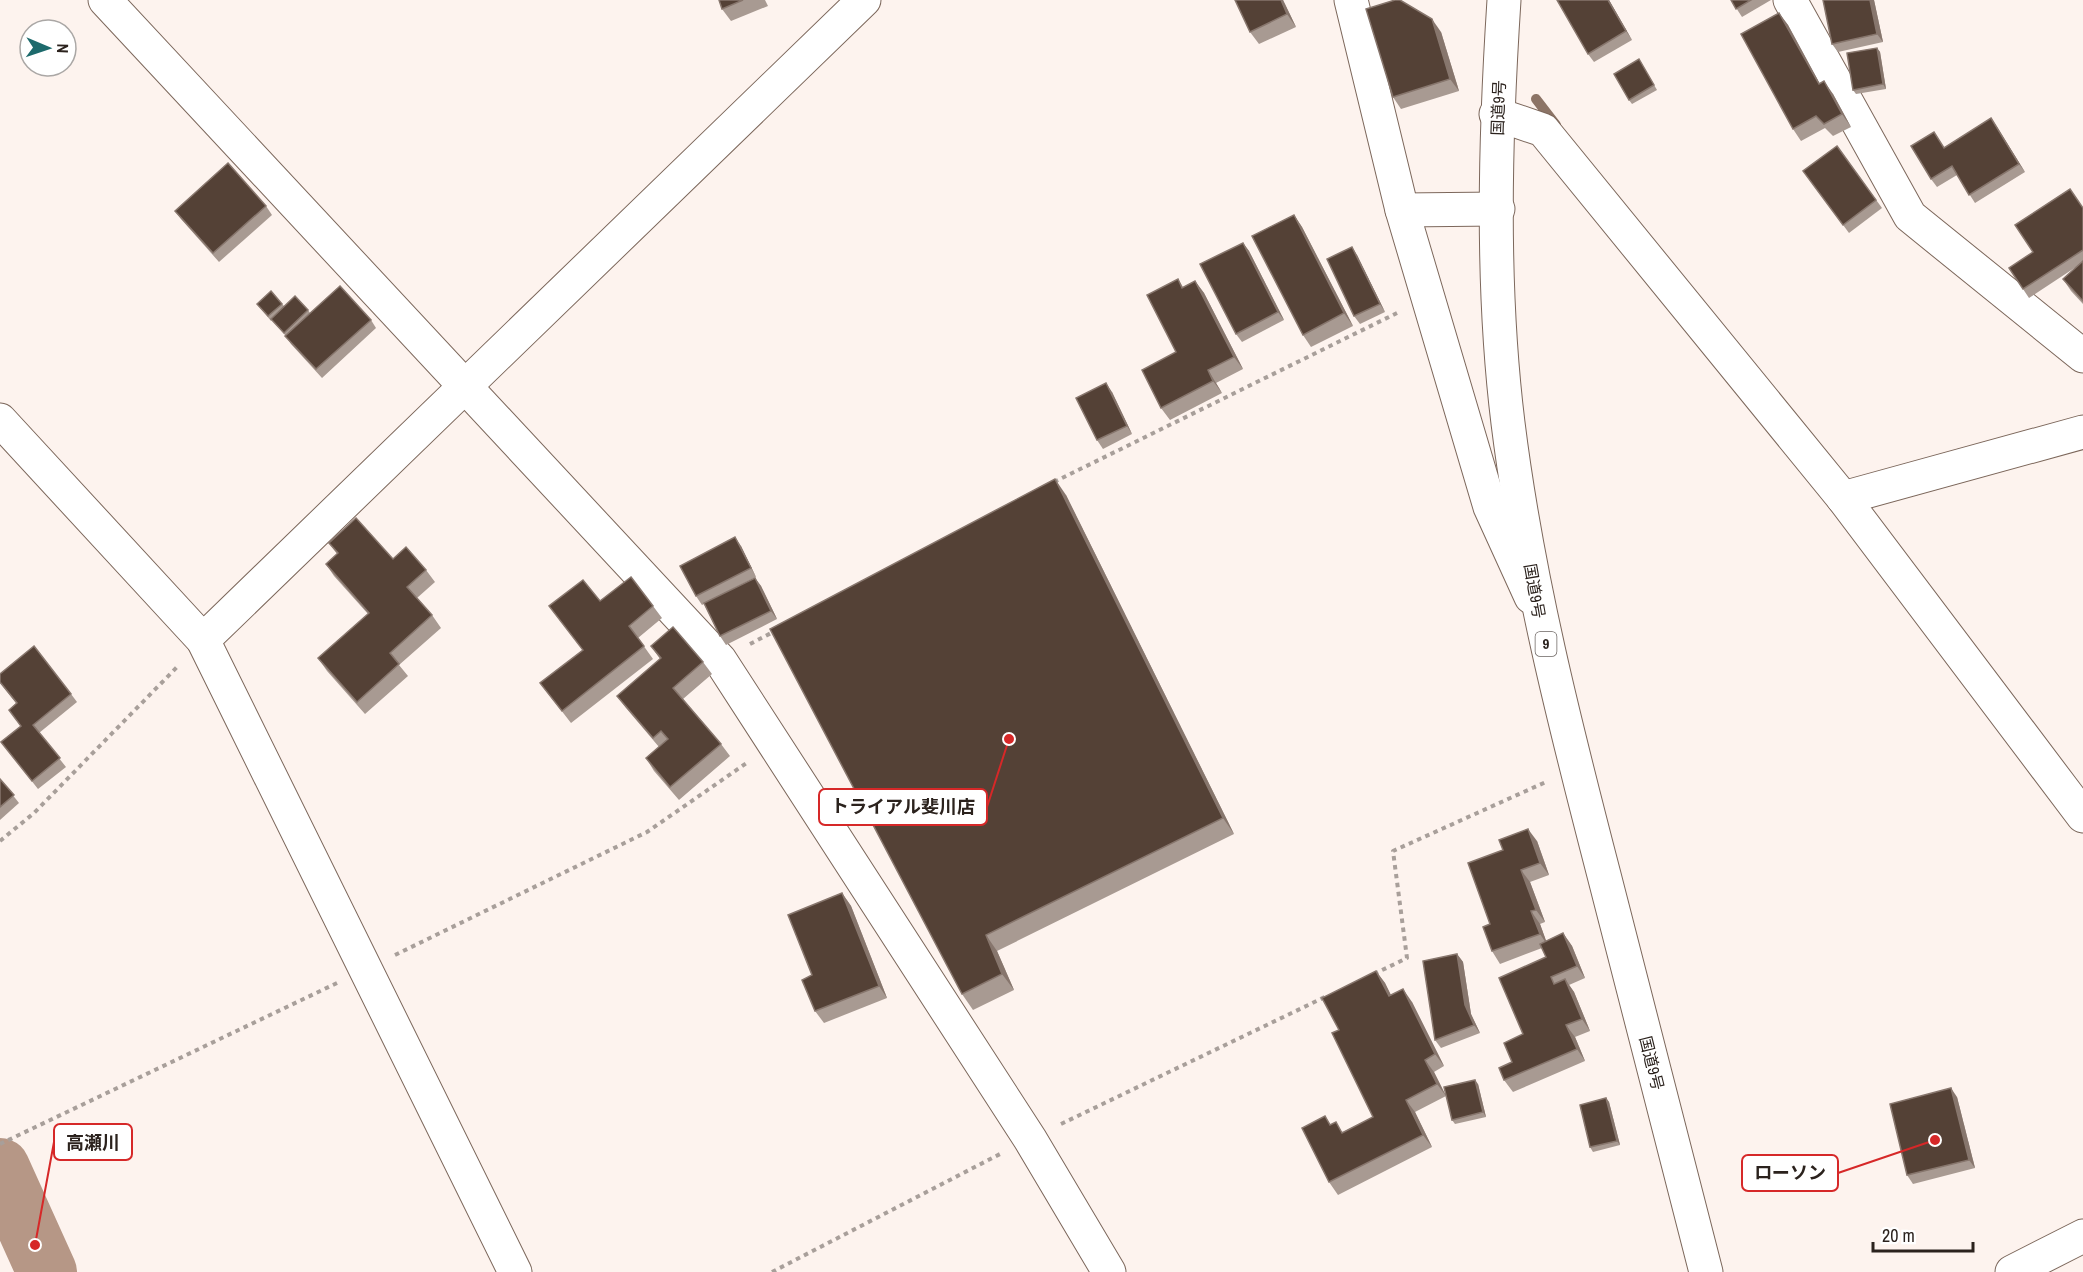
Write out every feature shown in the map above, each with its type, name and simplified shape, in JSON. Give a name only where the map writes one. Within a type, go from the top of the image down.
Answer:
[{"type":"main road","points":[[105,0],[720,660],[1030,1139],[1109,1272]]},
{"type":"main road","points":[[203,640],[864,0]]},
{"type":"main road","points":[[1351,0],[1402,210],[1490,507],[1538,613]]},
{"type":"main road","name":"国道9号","points":[[1504,0],[1496,114],[1499,317],[1508,422],[1538,613],[1706,1272]]},
{"type":"main road","points":[[1790,0],[1910,216],[2083,356]]},
{"type":"main road","points":[[1496,114],[1544,130],[1843,498],[2083,816]]},
{"type":"main road","points":[[1402,210],[1498,209]]},
{"type":"main road","points":[[0,420],[203,640],[516,1272]]},
{"type":"main road","points":[[1843,498],[2083,432]]},
{"type":"main road","points":[[2012,1272],[2082,1239]]},
{"type":"path","points":[[1043,487],[1428,299]]},
{"type":"path","points":[[720,660],[783,627]]},
{"type":"path","points":[[0,841],[34,813],[203,640]]},
{"type":"path","points":[[1364,978],[1407,958],[1393,851],[1576,769]]},
{"type":"path","points":[[772,1272],[1030,1139],[1332,994]]},
{"type":"building","points":[[719,0],[743,0],[722,9]]},
{"type":"building","points":[[1235,0],[1281,0],[1287,14],[1250,32]]},
{"type":"building","points":[[1400,0],[1432,19],[1450,79],[1393,97],[1366,9]]},
{"type":"building","points":[[1557,0],[1608,0],[1626,31],[1588,54]]},
{"type":"building","points":[[1731,0],[1751,0],[1736,9]]},
{"type":"building","points":[[1823,0],[1870,0],[1877,34],[1832,44]]},
{"type":"building","points":[[1779,13],[1819,84],[1824,81],[1842,114],[1824,124],[1816,116],[1793,129],[1741,34]]},
{"type":"building","points":[[1877,48],[1883,84],[1853,90],[1847,53]]},
{"type":"building","points":[[1639,59],[1654,85],[1629,100],[1614,74]]},
{"type":"building","points":[[1991,118],[2019,164],[1969,195],[1952,166],[1931,179],[1911,146],[1934,132],[1944,148]]},
{"type":"building","points":[[1837,146],[1876,200],[1843,225],[1803,171]]},
{"type":"building","points":[[228,163],[266,206],[213,253],[175,211]]},
{"type":"building","points":[[2070,189],[2083,208],[2083,250],[2023,289],[2009,268],[2033,252],[2015,225]]},
{"type":"building","points":[[1294,215],[1344,313],[1303,335],[1252,236]]},
{"type":"building","points":[[1243,243],[1278,312],[1236,334],[1200,264]]},
{"type":"building","points":[[1352,247],[1380,304],[1354,316],[1327,259]]},
{"type":"building","points":[[2083,261],[2083,301],[2063,279]]},
{"type":"building","points":[[1178,279],[1182,288],[1195,281],[1234,357],[1208,370],[1213,381],[1161,408],[1142,370],[1176,352],[1147,295]]},
{"type":"building","points":[[340,286],[371,320],[316,369],[285,336]]},
{"type":"building","points":[[271,291],[282,304],[268,316],[257,304]]},
{"type":"building","points":[[295,296],[308,310],[284,333],[271,319]]},
{"type":"building","points":[[1106,383],[1127,426],[1097,440],[1076,398]]},
{"type":"building","points":[[1055,479],[1223,818],[986,935],[1002,974],[962,994],[770,629]]},
{"type":"building","points":[[356,518],[393,559],[406,547],[426,570],[407,587],[432,615],[390,653],[399,664],[357,702],[318,658],[369,613],[326,564],[338,553],[329,543]]},
{"type":"building","points":[[735,537],[751,568],[696,596],[680,566]]},
{"type":"building","points":[[631,577],[653,606],[629,626],[644,646],[562,711],[540,683],[583,650],[549,606],[583,580],[600,601]]},
{"type":"building","points":[[755,578],[771,611],[720,636],[704,603]]},
{"type":"building","points":[[673,627],[703,662],[673,688],[721,744],[670,787],[646,758],[668,739],[661,731],[653,738],[617,696],[661,658],[651,646]]},
{"type":"building","points":[[34,646],[71,694],[33,725],[60,758],[32,781],[1,742],[21,726],[9,710],[17,703],[0,682],[0,674]]},
{"type":"building","points":[[0,779],[14,795],[0,807]]},
{"type":"building","points":[[1528,829],[1540,863],[1521,870],[1536,910],[1531,911],[1540,934],[1492,951],[1483,927],[1490,924],[1468,863],[1503,850],[1499,840]]},
{"type":"building","points":[[842,893],[879,986],[815,1011],[802,980],[812,975],[788,915]]},
{"type":"building","points":[[1563,933],[1577,966],[1551,977],[1554,984],[1565,979],[1582,1019],[1566,1025],[1577,1049],[1504,1080],[1499,1068],[1512,1062],[1504,1043],[1523,1034],[1499,978],[1546,957],[1540,944]]},
{"type":"building","points":[[1457,954],[1465,1005],[1474,1025],[1435,1040],[1423,961]]},
{"type":"building","points":[[1376,971],[1389,996],[1403,989],[1435,1054],[1425,1060],[1437,1084],[1406,1100],[1423,1135],[1329,1182],[1302,1128],[1325,1116],[1330,1125],[1336,1122],[1342,1133],[1373,1117],[1332,1033],[1339,1030],[1322,998]]},
{"type":"building","points":[[1475,1080],[1483,1112],[1452,1120],[1444,1087]]},
{"type":"building","points":[[1951,1088],[1969,1160],[1907,1175],[1890,1104]]},
{"type":"building","points":[[1606,1098],[1617,1141],[1590,1147],[1580,1105]]},
{"type":"waterway","points":[[1536,99],[1556,125]]},
{"type":"waterway","points":[[0,1168],[47,1272]]},
{"type":"place","name":"トライアル斐川店","points":[[1009,739]]},
{"type":"place","name":"ローソン","points":[[1935,1140]]},
{"type":"place","name":"高瀬川","points":[[35,1245]]}]
